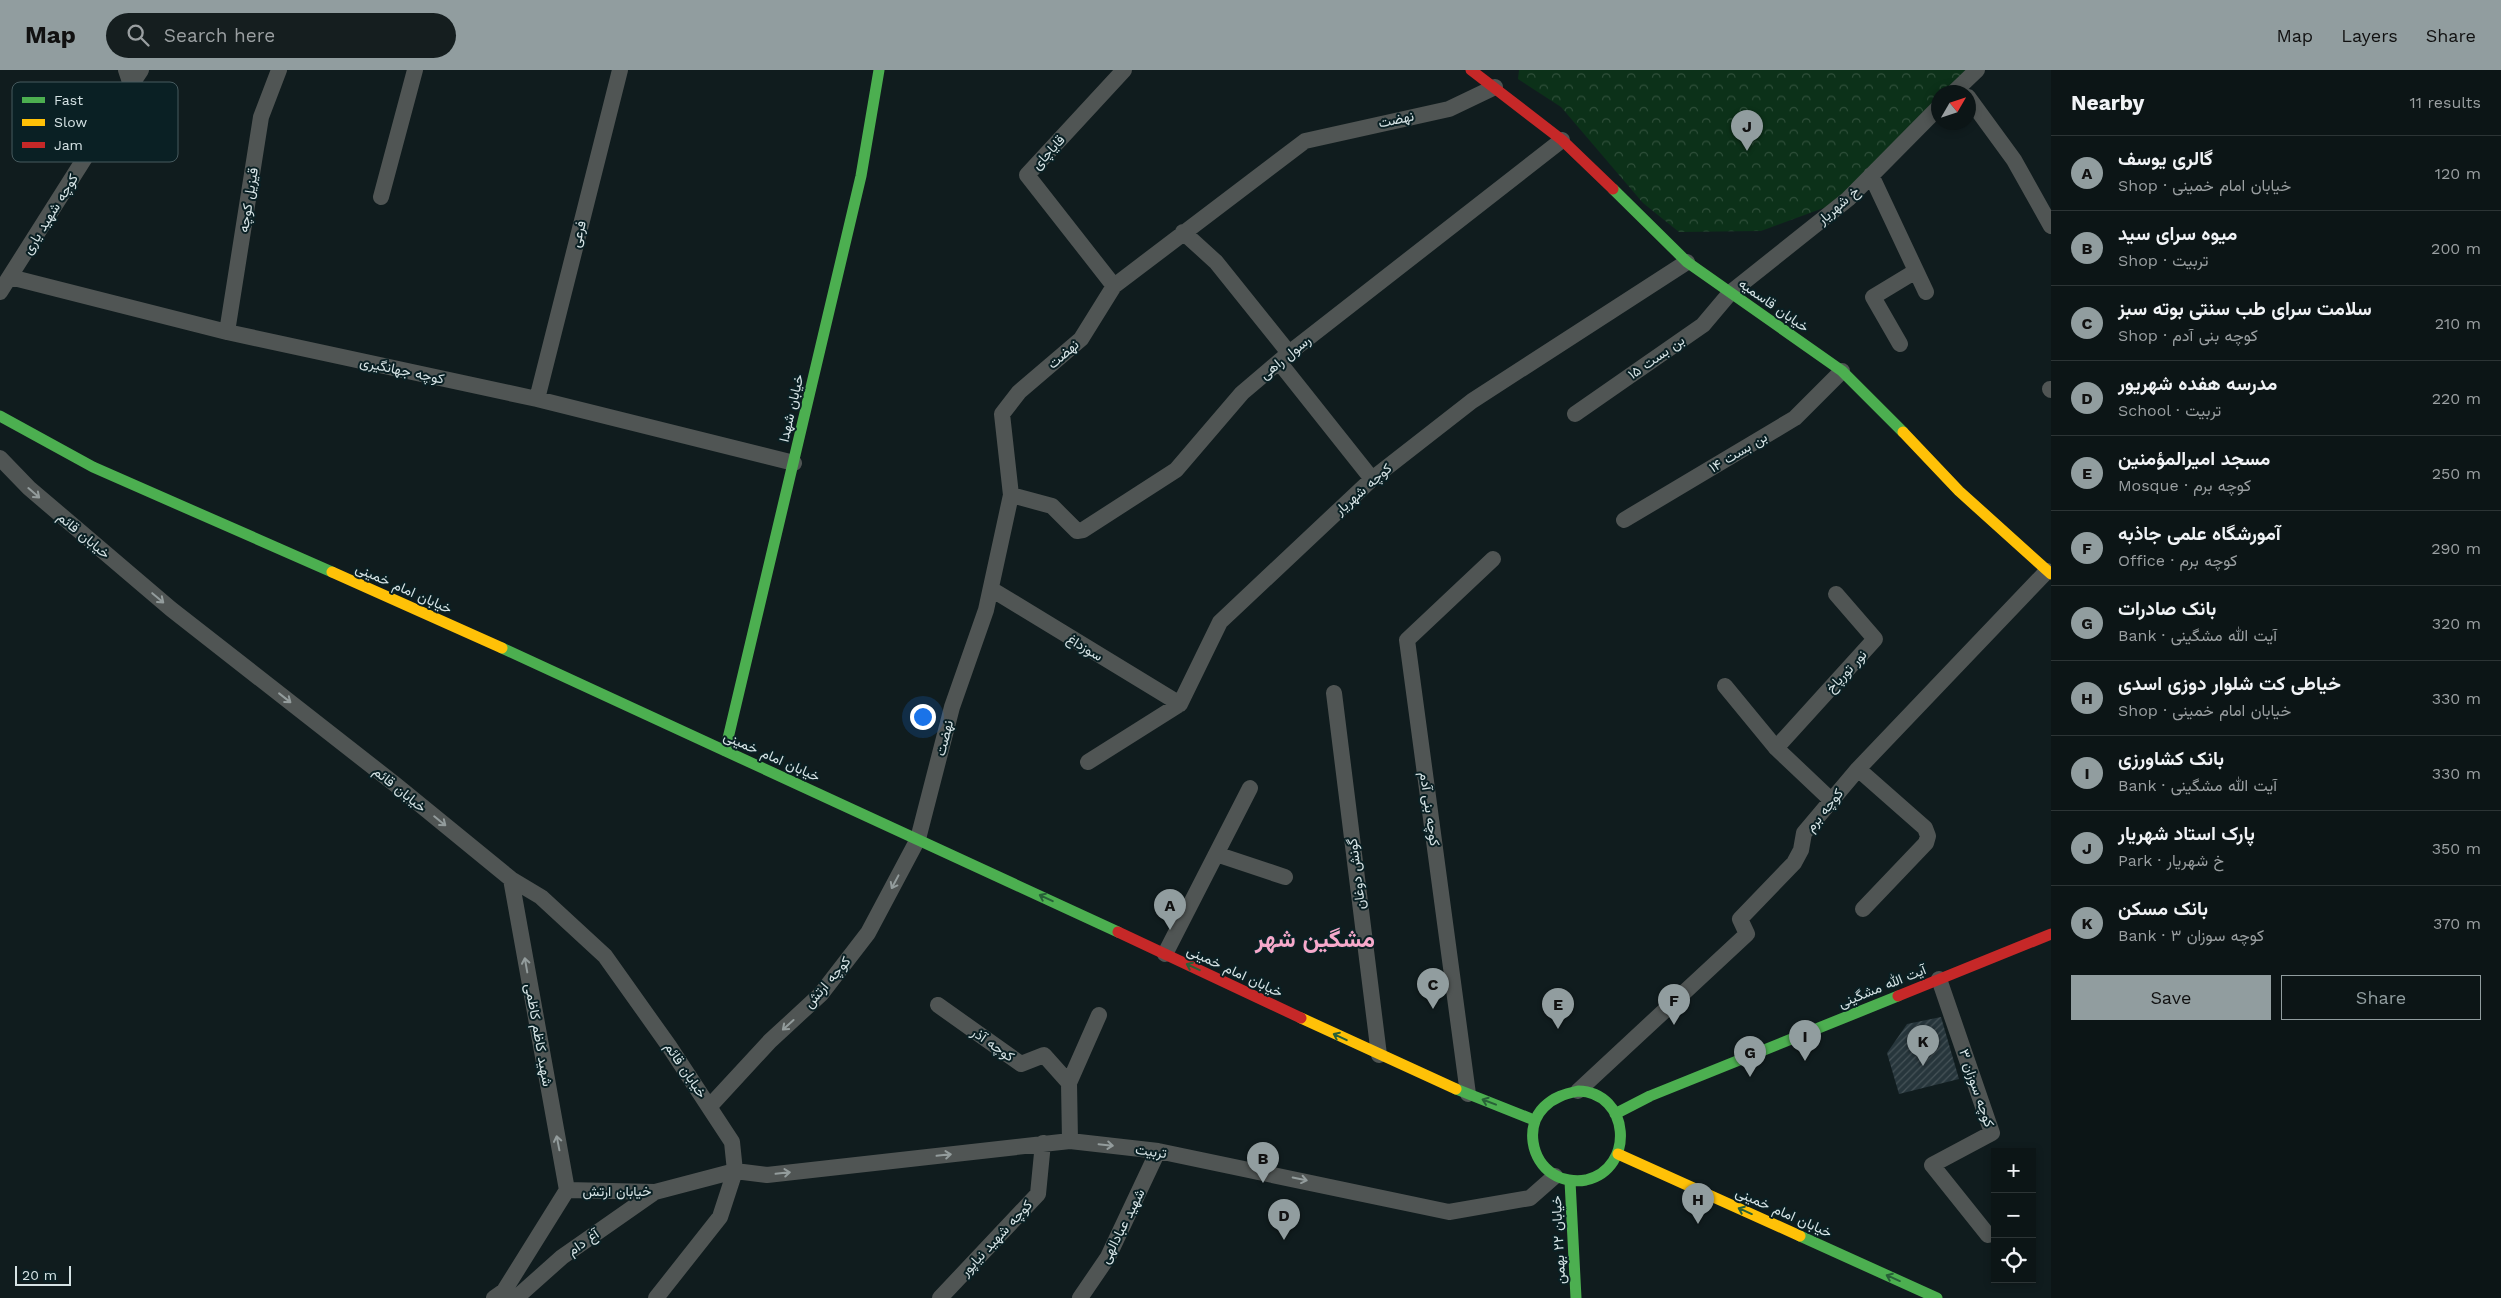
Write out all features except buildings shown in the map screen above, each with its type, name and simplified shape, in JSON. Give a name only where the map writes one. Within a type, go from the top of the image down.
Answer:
[{"type":"main road","name":"خیابان شهدا","points":[[725,751],[861,176],[879,70]]},
{"type":"main road","name":"خیابان قاسمیه","points":[[1470,70],[1495,87],[1562,140],[1686,262],[1842,372],[1862,390],[1959,491],[2049,573]]},
{"type":"main road","name":"خیابان امام خمینی","points":[[0,416],[93,467],[432,616],[918,839],[1379,1055],[1468,1094],[1534,1120]]},
{"type":"main road","name":"آیت الله مشگینی","points":[[1615,1114],[1650,1096],[2051,934]]},
{"type":"main road","points":[[1567,1092],[1596,1093],[1615,1114],[1618,1118],[1622,1141],[1618,1154],[1610,1167],[1597,1177],[1582,1181],[1563,1178],[1540,1163],[1534,1151],[1531,1136],[1534,1120],[1541,1108],[1553,1097],[1567,1092]]},
{"type":"main road","name":"خیابان امام خمینی","points":[[1618,1154],[1937,1298]]},
{"type":"main road","name":"خیابان ۲۲ بهمن","points":[[1563,1178],[1576,1298]]},
{"type":"street","name":"کوچه شهید یاری","points":[[128,78],[141,70]]},
{"type":"street","name":"قیزیل کوچه","points":[[226,332],[261,117],[279,70]]},
{"type":"street","points":[[381,197],[415,70]]},
{"type":"street","name":"فرعی","points":[[537,399],[620,70]]},
{"type":"street","name":"قایاچای","points":[[1114,286],[1027,175],[1124,70]]},
{"type":"street","points":[[1967,85],[1977,70]]},
{"type":"street","name":"نهضت","points":[[918,839],[952,707],[986,610],[1011,495],[1002,414],[1019,392],[1081,339],[1114,286],[1305,141],[1449,109],[1495,87]]},
{"type":"street","points":[[1976,110],[2014,160],[2051,226]]},
{"type":"street","name":"خ شهریار","points":[[1730,293],[1848,198],[1931,115]]},
{"type":"street","name":"رسول راهی","points":[[1011,495],[1052,506],[1073,528],[1078,531],[1083,530],[1176,470],[1242,393],[1284,357],[1562,140]]},
{"type":"street","name":"کوچه شهید یاری","points":[[0,292],[78,162]]},
{"type":"street","points":[[1871,176],[1926,292]]},
{"type":"street","points":[[1183,232],[1216,262],[1372,479]]},
{"type":"street","name":"کوچه شهریار","points":[[1180,704],[1220,622],[1372,479],[1472,401],[1686,262]]},
{"type":"street","points":[[1900,344],[1873,298],[1916,271]]},
{"type":"street","name":"کوچه جهانگیری","points":[[10,277],[226,332],[537,399],[794,463]]},
{"type":"street","name":"بن بست ۱۵","points":[[1575,414],[1703,324],[1730,293]]},
{"type":"street","name":"بن بست ۱۴","points":[[1624,520],[1795,418],[1842,372]]},
{"type":"street","name":"خیابان قائم","points":[[0,458],[28,488],[171,609],[396,785],[511,880],[541,897],[605,956],[710,1106],[732,1142],[735,1171]]},
{"type":"street","name":"کوچه بنی آدم","points":[[1468,1094],[1407,640],[1493,559]]},
{"type":"street","name":"کوچه برم","points":[[1578,1091],[1747,934],[1740,919],[1794,863],[1801,850],[1804,833],[1858,769],[2049,573]]},
{"type":"street","name":"سوزداغ","points":[[990,589],[1180,704]]},
{"type":"street","name":"نور تورپاخ","points":[[1776,748],[1875,639],[1836,594]]},
{"type":"street","points":[[1725,686],[1776,748],[1832,801]]},
{"type":"street","name":"گونش دوغان","points":[[1334,693],[1379,1055]]},
{"type":"street","points":[[1088,762],[1180,704]]},
{"type":"street","points":[[1858,769],[1925,828],[1928,836],[1926,843],[1863,909]]},
{"type":"street","points":[[1165,954],[1250,788]]},
{"type":"street","name":"کوچه ارتش","points":[[710,1106],[770,1041],[821,994],[868,933],[918,839]]},
{"type":"street","points":[[1216,854],[1285,877]]},
{"type":"street","name":"شهید کاظم کاظمی","points":[[511,880],[568,1190]]},
{"type":"street","name":"کوچه سوزان ۳","points":[[1939,979],[1992,1133],[1932,1166],[1988,1235]]},
{"type":"street","name":"کوچه آذر","points":[[938,1005],[1021,1064],[1044,1055],[1069,1083]]},
{"type":"street","points":[[1070,1141],[1069,1083],[1099,1015]]},
{"type":"street","name":"تربیت","points":[[735,1171],[767,1175],[1070,1141],[1158,1151],[1450,1212],[1530,1198],[1563,1178]]},
{"type":"street","name":"کوچه شهید نیاپور","points":[[940,1298],[1038,1194],[1043,1143]]},
{"type":"street","name":"شهید عبادالهی","points":[[1080,1298],[1108,1257],[1158,1151]]},
{"type":"street","points":[[656,1298],[720,1217],[735,1171]]},
{"type":"street","name":"خیابان ارتش","points":[[494,1298],[504,1291],[568,1190],[655,1192],[735,1171]]},
{"type":"street","name":"آغ دام","points":[[516,1298],[562,1257],[655,1192]]},
{"type":"green space","points":[[1519,70],[1977,70],[1961,85],[1931,85],[1931,115],[1848,199],[1761,231],[1679,232],[1643,203],[1561,107],[1518,79]]},
{"type":"traffic: fast","points":[[725,751],[861,176],[879,70]]},
{"type":"traffic: fast","points":[[1613,189],[1687,262],[1842,371],[1903,432]]},
{"type":"traffic: fast","points":[[0,416],[93,467],[332,572]]},
{"type":"traffic: fast","points":[[502,648],[1118,932]]},
{"type":"traffic: fast","points":[[1615,1114],[1650,1096],[1898,996]]},
{"type":"traffic: fast","points":[[1456,1089],[1534,1120]]},
{"type":"traffic: fast","points":[[1578,1091],[1595,1095],[1608,1104],[1617,1116],[1620,1131],[1619,1147],[1613,1161],[1602,1173],[1586,1180],[1577,1181],[1560,1178],[1546,1168],[1535,1152],[1533,1133],[1534,1124],[1544,1107],[1560,1096],[1578,1091]]},
{"type":"traffic: fast","points":[[1570,1181],[1576,1298]]},
{"type":"traffic: fast","points":[[1800,1236],[1937,1298]]},
{"type":"traffic: slow","points":[[1903,432],[1959,491],[2051,574]]},
{"type":"traffic: slow","points":[[332,572],[502,648]]},
{"type":"traffic: slow","points":[[1301,1018],[1456,1089]]},
{"type":"traffic: slow","points":[[1618,1154],[1800,1236]]},
{"type":"traffic: jam","points":[[1471,70],[1562,140],[1613,189]]},
{"type":"traffic: jam","points":[[1118,932],[1301,1018]]},
{"type":"traffic: jam","points":[[1898,996],[2051,934]]},
{"type":"place","name":"پارک استاد شهریار","points":[[1747,151]]},
{"type":"place","name":"گالری یوسف","points":[[1170,930]]},
{"type":"place","name":"سلامت سرای طب سنتی بوته سبز","points":[[1433,1009]]},
{"type":"place","name":"آمورشگاه علمی جاذبه","points":[[1674,1025]]},
{"type":"place","name":"مسجد امیرالمؤمنین","points":[[1558,1029]]},
{"type":"place","name":"بانک کشاورزی","points":[[1805,1061]]},
{"type":"place","name":"بانک مسکن","points":[[1923,1066]]},
{"type":"place","name":"بانک صادرات","points":[[1750,1077]]},
{"type":"place","name":"میوه سرای سید","points":[[1263,1183]]},
{"type":"place","name":"خیاطی کت شلوار دوزی اسدی","points":[[1698,1224]]},
{"type":"place","name":"مدرسه هفده شهریور","points":[[1284,1240]]},
{"type":"district","name":"مشگین شهر","points":[[1315,939]]}]
